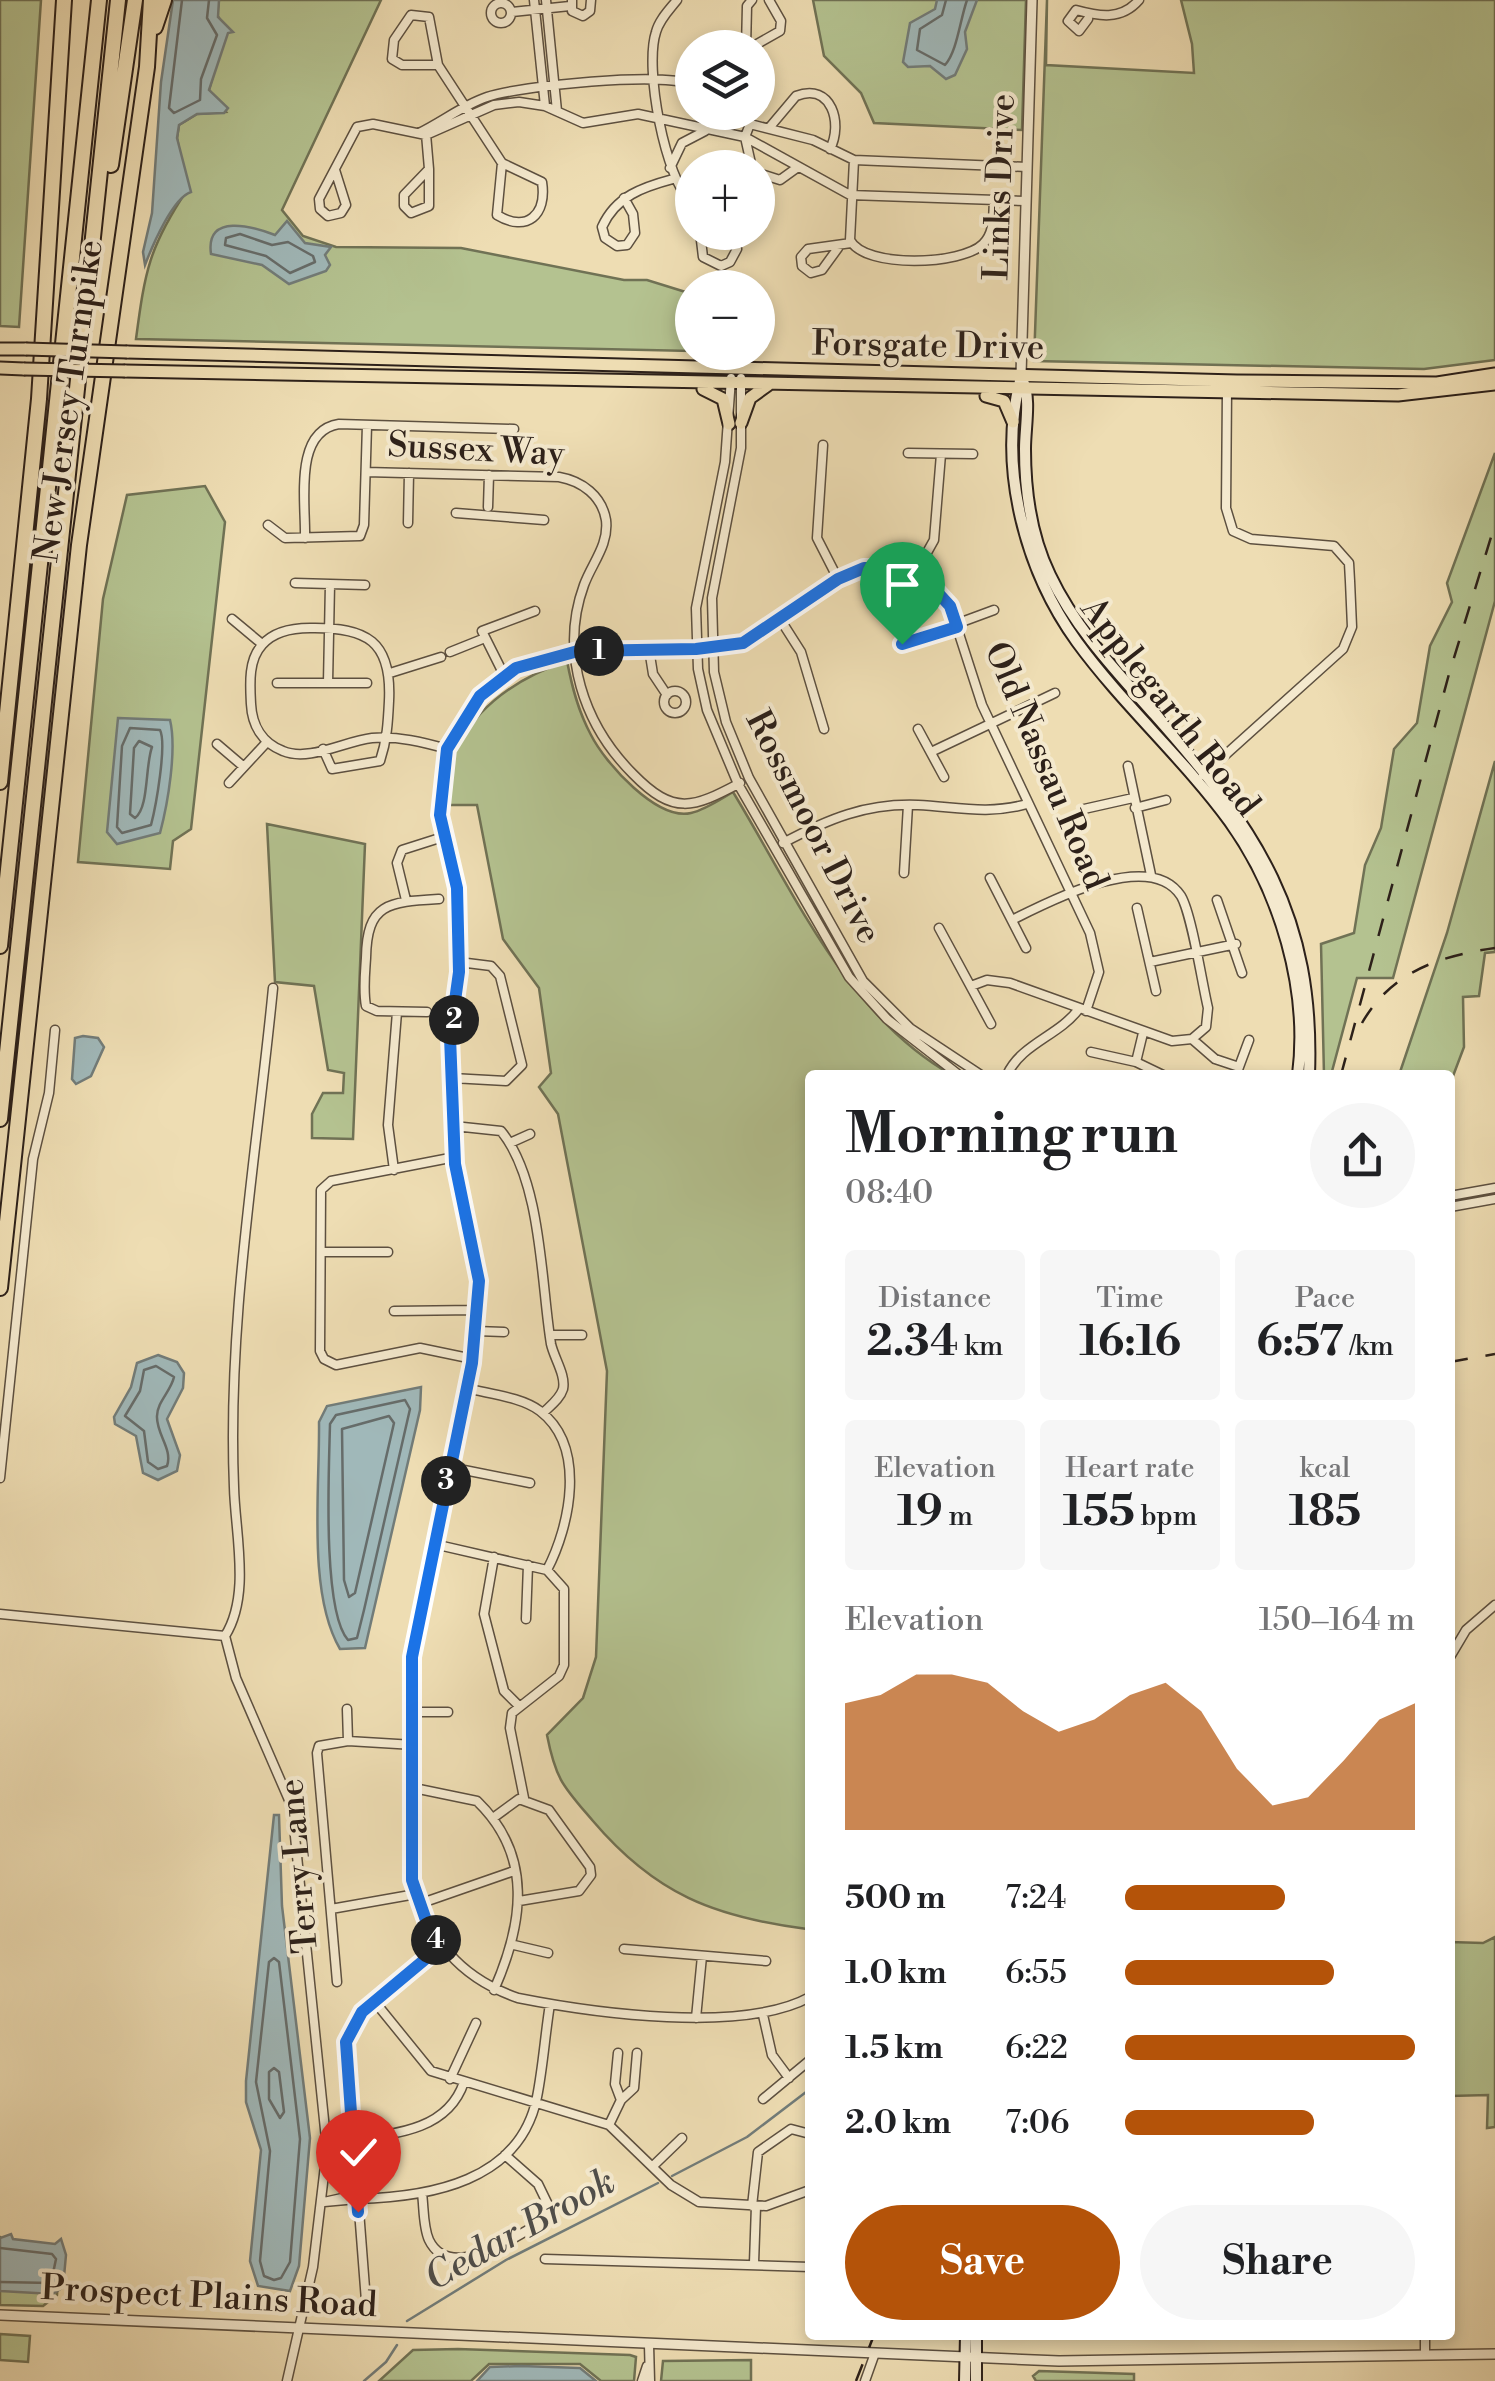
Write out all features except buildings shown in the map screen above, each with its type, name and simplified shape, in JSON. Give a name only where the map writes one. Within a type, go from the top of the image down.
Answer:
[{"type":"highway","points":[[43,346],[55,0]]},
{"type":"highway","name":"New Jersey Turnpike","points":[[0,782],[43,346],[64,0]]},
{"type":"highway","points":[[78,198],[91,0]]},
{"type":"highway","name":"New Jersey Turnpike","points":[[0,946],[99,0]]},
{"type":"highway","name":"New Jersey Turnpike","points":[[0,1288],[90,455],[147,66],[150,0]]},
{"type":"highway","points":[[147,66],[164,0]]},
{"type":"highway","name":"New Jersey Turnpike","points":[[0,1119],[97,224],[102,217],[116,136],[129,1]]},
{"type":"main road","name":"Forsgate Drive","points":[[0,349],[675,366]]},
{"type":"main road","name":"Forsgate Drive","points":[[0,368],[938,390],[1437,383],[1495,374]]},
{"type":"main road","name":"Forsgate Drive","points":[[775,369],[1021,375],[1398,395],[1495,384]]},
{"type":"main road","name":"Applegarth Road","points":[[1021,375],[1025,474],[1032,525],[1048,571],[1093,646],[1206,773],[1251,834],[1300,948],[1307,992],[1309,1070]]},
{"type":"main road","points":[[680,384],[719,394],[735,424]]},
{"type":"main road","points":[[735,424],[750,398],[768,386]]},
{"type":"main road","points":[[938,390],[999,398],[1008,406],[1013,422]]},
{"type":"main road","name":"Applegarth Road","points":[[1022,390],[1013,422],[1016,490],[1040,574],[1077,642],[1196,781],[1230,824],[1258,869],[1294,970],[1298,1070]]},
{"type":"main road","points":[[967,2340],[976,2381]]},
{"type":"main road","points":[[965,2381],[975,2340]]},
{"type":"street","points":[[512,12],[571,3],[575,14],[584,16],[592,7],[591,0]]},
{"type":"street","points":[[748,30],[747,6],[752,0]]},
{"type":"street","points":[[769,0],[781,20],[780,31],[775,34]]},
{"type":"street","name":"Links Drive","points":[[1021,375],[1032,0]]},
{"type":"street","points":[[1088,19],[1079,31],[1068,21],[1076,10],[1088,16],[1122,13],[1139,0]]},
{"type":"street","points":[[675,182],[660,118],[656,31],[676,1]]},
{"type":"street","points":[[541,6],[557,111]]},
{"type":"street","points":[[541,6],[545,106]]},
{"type":"street","points":[[438,65],[402,65],[392,58],[394,40],[411,14],[429,17],[438,65],[502,163],[542,182],[539,215],[533,222],[524,224],[497,215],[502,163]]},
{"type":"street","points":[[426,132],[466,106],[492,95],[656,77],[675,81]]},
{"type":"street","points":[[775,121],[796,96],[814,94],[826,100],[837,121],[837,136],[830,149]]},
{"type":"street","points":[[335,170],[346,205],[341,213],[328,216],[320,210],[318,199],[357,126],[373,124],[426,132],[500,104],[545,106],[582,123],[630,113],[675,121]]},
{"type":"street","points":[[670,168],[687,138],[711,130]]},
{"type":"street","points":[[718,130],[745,136],[850,194],[1026,201]]},
{"type":"street","points":[[748,130],[748,150]]},
{"type":"street","points":[[775,130],[854,160],[1027,167]]},
{"type":"street","points":[[426,132],[429,169],[429,206],[412,213],[404,206],[404,195],[429,169]]},
{"type":"street","points":[[854,160],[851,244],[868,258],[969,252],[991,233],[994,199]]},
{"type":"street","points":[[775,179],[798,167]]},
{"type":"street","points":[[624,198],[633,214],[635,233],[627,245],[617,246],[605,238],[602,227],[624,198],[673,179]]},
{"type":"street","points":[[838,248],[819,272],[807,272],[802,266],[801,257],[808,249],[851,244]]},
{"type":"street","points":[[702,250],[703,258],[721,266],[730,262],[737,250]]},
{"type":"street","name":"Rossmoor Drive","points":[[736,370],[735,424],[698,596],[696,649],[707,710],[738,784],[849,976],[887,1019],[953,1070]]},
{"type":"street","points":[[1196,781],[1334,660],[1352,626],[1348,563],[1334,546],[1251,539],[1232,531],[1226,508],[1226,386]]},
{"type":"street","name":"Rossmoor Drive","points":[[735,424],[741,448],[712,598],[711,648],[721,706],[749,778],[863,981],[910,1028],[973,1070]]},
{"type":"street","points":[[305,538],[309,446],[332,425],[514,429]]},
{"type":"street","points":[[268,525],[285,538],[360,536],[364,526],[367,425]]},
{"type":"street","points":[[822,445],[818,538],[838,579]]},
{"type":"street","points":[[908,452],[973,454]]},
{"type":"street","points":[[805,1999],[763,2016],[696,2018],[550,2004],[494,1990],[455,1964],[419,1904],[412,1880],[414,1636],[476,1331],[476,1259],[454,1157],[450,1037],[459,962],[457,888],[440,815],[447,749],[463,717],[504,675],[549,656],[578,651],[696,649],[743,643],[838,579],[876,566],[915,574],[934,540],[941,454]]},
{"type":"street","name":"Sussex Way","points":[[366,472],[572,479],[593,493],[603,509],[605,539],[582,589],[578,651]]},
{"type":"street","points":[[408,523],[409,473]]},
{"type":"street","points":[[488,507],[489,475]]},
{"type":"street","points":[[721,488],[733,492]]},
{"type":"street","points":[[456,513],[544,520]]},
{"type":"street","name":"Old Nassau Road","points":[[915,574],[942,596],[957,627],[992,727],[1098,960],[1094,991],[1082,1011]]},
{"type":"street","points":[[295,583],[364,584]]},
{"type":"street","points":[[328,683],[330,584]]},
{"type":"street","points":[[698,596],[712,598]]},
{"type":"street","points":[[902,644],[957,627],[994,610]]},
{"type":"street","points":[[390,672],[445,655],[534,611]]},
{"type":"street","points":[[232,618],[262,644]]},
{"type":"street","points":[[780,619],[801,652],[824,729]]},
{"type":"street","points":[[324,749],[332,769],[380,761],[387,738],[390,672],[384,656],[368,638],[328,628],[286,630],[262,644],[252,669],[252,718],[267,742],[290,754],[387,738],[447,749]]},
{"type":"street","points":[[484,635],[504,675]]},
{"type":"street","points":[[648,650],[652,674],[667,695]]},
{"type":"street","points":[[578,651],[579,680],[588,718],[600,738],[650,792],[662,800],[688,805],[749,778]]},
{"type":"street","points":[[277,682],[367,683]]},
{"type":"street","points":[[931,752],[992,727],[1055,693]]},
{"type":"street","points":[[918,729],[944,776]]},
{"type":"street","points":[[229,784],[267,742]]},
{"type":"street","points":[[217,744],[244,767]]},
{"type":"street","points":[[1128,766],[1151,876]]},
{"type":"street","points":[[1084,809],[1132,798]]},
{"type":"street","points":[[1135,808],[1166,800]]},
{"type":"street","points":[[775,848],[855,810],[908,805],[982,812],[1027,804]]},
{"type":"street","points":[[904,873],[908,805]]},
{"type":"street","points":[[406,900],[397,862],[402,850],[446,836]]},
{"type":"street","points":[[971,986],[987,980],[1010,983],[1144,1033],[1180,1041],[1192,1038],[1206,1026],[1208,1008],[1183,899],[1163,879],[1151,876],[1068,892],[1012,920]]},
{"type":"street","points":[[990,878],[1026,948]]},
{"type":"street","points":[[426,1012],[372,1010],[364,997],[368,922],[406,900],[438,899]]},
{"type":"street","points":[[1217,900],[1236,944],[1242,974]]},
{"type":"street","points":[[1137,908],[1156,991]]},
{"type":"street","points":[[939,928],[991,1024]]},
{"type":"street","points":[[1150,962],[1236,944]]},
{"type":"street","points":[[452,1078],[506,1081],[522,1065],[500,976],[491,966],[459,962]]},
{"type":"street","points":[[274,988],[233,1386],[239,1570],[234,1622],[225,1636],[236,1678],[292,1807],[327,2149],[324,2202],[287,2381]]},
{"type":"street","points":[[1010,1070],[1020,1055],[1082,1011]]},
{"type":"street","points":[[394,1170],[388,1124],[397,1012]]},
{"type":"street","points":[[0,1478],[33,1158],[49,1094],[56,1030]]},
{"type":"street","points":[[1136,1062],[1144,1033]]},
{"type":"street","points":[[1192,1038],[1215,1059],[1235,1070]]},
{"type":"street","points":[[1237,1070],[1249,1040]]},
{"type":"street","points":[[1091,1052],[1136,1062],[1153,1070]]},
{"type":"street","points":[[454,1126],[501,1132],[510,1143],[544,1263],[550,1335],[564,1385],[561,1395],[542,1412]]},
{"type":"street","points":[[510,1143],[530,1134]]},
{"type":"street","points":[[454,1157],[326,1184],[321,1190],[320,1350],[329,1364],[344,1365],[420,1348],[473,1359]]},
{"type":"street","points":[[1455,1195],[1495,1188]]},
{"type":"street","points":[[1455,1206],[1495,1199]]},
{"type":"street","points":[[322,1252],[388,1252]]},
{"type":"street","points":[[394,1311],[476,1310]]},
{"type":"street","points":[[476,1331],[504,1332]]},
{"type":"street","points":[[550,1335],[582,1335]]},
{"type":"street","points":[[466,1388],[542,1412],[566,1446],[569,1480],[562,1540],[547,1570]]},
{"type":"street","points":[[449,1467],[530,1484]]},
{"type":"street","points":[[434,1544],[547,1570],[566,1596],[564,1665],[559,1676],[518,1706],[510,1728],[524,1798]]},
{"type":"street","points":[[494,1557],[484,1614],[504,1691],[518,1706]]},
{"type":"street","points":[[526,1619],[528,1565]]},
{"type":"street","points":[[1455,1649],[1466,1630],[1495,1605]]},
{"type":"street","points":[[0,1614],[225,1636]]},
{"type":"street","points":[[348,1709],[348,1741],[414,1745]]},
{"type":"street","points":[[414,1712],[448,1712]]},
{"type":"street","name":"Terry Lane","points":[[336,1982],[320,1746],[348,1741]]},
{"type":"street","points":[[414,1788],[463,1795],[476,1801],[493,1818],[506,1840],[519,1901],[514,1945],[494,1990]]},
{"type":"street","points":[[493,1818],[524,1798]]},
{"type":"street","points":[[519,1901],[566,1897],[579,1891],[591,1875],[587,1859],[550,1810],[524,1798]]},
{"type":"street","points":[[419,1904],[514,1871]]},
{"type":"street","points":[[331,1908],[416,1894]]},
{"type":"street","points":[[514,1945],[548,1953]]},
{"type":"street","points":[[367,2314],[344,2050],[355,2023],[441,1946]]},
{"type":"street","points":[[624,1949],[766,1961]]},
{"type":"street","points":[[696,2018],[702,1956]]},
{"type":"street","points":[[375,2002],[430,2071],[608,2126],[671,2184],[699,2202],[754,2206],[784,2202],[805,2192]]},
{"type":"street","points":[[324,2202],[422,2194],[464,2183],[505,2154],[536,2102],[550,2004]]},
{"type":"street","points":[[763,2016],[772,2055],[789,2078]]},
{"type":"street","points":[[450,2079],[476,2023]]},
{"type":"street","points":[[618,2053],[615,2084],[621,2100]]},
{"type":"street","points":[[608,2126],[621,2100],[634,2088],[637,2054]]},
{"type":"street","points":[[763,2099],[805,2064]]},
{"type":"street","points":[[352,2139],[403,2133],[430,2122],[456,2102],[464,2082]]},
{"type":"street","points":[[754,2264],[758,2152],[791,2129],[805,2133]]},
{"type":"street","points":[[653,2166],[682,2138]]},
{"type":"street","points":[[422,2194],[427,2237],[434,2248],[458,2259],[481,2254],[553,2215],[538,2184],[505,2154]]},
{"type":"street","points":[[545,2258],[805,2267]]},
{"type":"street","name":"Prospect Plains Road","points":[[0,2315],[1060,2361],[1495,2354]]},
{"type":"street","points":[[1425,2340],[1425,2355]]},
{"type":"street","points":[[650,2345],[650,2381]]},
{"type":"street","points":[[865,2381],[875,2353]]},
{"type":"street","points":[[642,2381],[648,2366]]},
{"type":"green space","points":[[0,0],[41,0],[19,327],[0,326]]},
{"type":"green space","points":[[219,0],[381,0],[282,210],[303,236],[336,247],[461,248],[624,280],[647,280],[675,289],[675,351],[136,339],[151,260],[164,228],[187,190],[177,138],[179,125],[197,114],[226,112],[209,90],[226,29],[217,15]]},
{"type":"green space","points":[[813,0],[1026,0],[1022,130],[874,123],[861,93],[824,56]]},
{"type":"green space","points":[[1047,0],[1046,65],[1194,73],[1192,44],[1181,0],[1495,0],[1495,360],[1424,369],[1034,361]]},
{"type":"green space","points":[[1495,453],[1495,601],[1393,978],[1357,978],[1332,1070],[1324,1070],[1321,944],[1354,933],[1365,865],[1381,828],[1394,749],[1417,723],[1430,646],[1452,602],[1447,583]]},
{"type":"green space","points":[[205,486],[225,522],[191,829],[173,841],[170,869],[78,862],[103,599],[127,495]]},
{"type":"green space","points":[[567,661],[576,699],[598,747],[648,799],[678,813],[691,813],[733,792],[801,910],[853,986],[882,1020],[945,1070],[805,1070],[805,1929],[715,1909],[663,1884],[640,1867],[568,1791],[554,1763],[547,1735],[583,1698],[596,1657],[607,1371],[558,1114],[539,1087],[551,1073],[539,988],[503,939],[477,805],[442,805],[445,778],[465,733],[499,697],[543,670]]},
{"type":"green space","points":[[1495,761],[1495,952],[1485,953],[1479,996],[1463,997],[1464,1047],[1455,1071],[1401,1070],[1447,933]]},
{"type":"green space","points":[[267,824],[365,844],[353,1139],[312,1138],[312,1114],[323,1093],[343,1093],[344,1073],[328,1070],[314,986],[275,982]]},
{"type":"green space","points":[[1495,1937],[1495,2127],[1487,2128],[1488,2095],[1455,2096],[1455,1942],[1483,1943]]},
{"type":"green space","points":[[0,2237],[58,2280],[57,2295],[43,2306],[0,2305]]},
{"type":"green space","points":[[0,2334],[30,2336],[28,2362],[0,2360]]},
{"type":"green space","points":[[413,2350],[630,2355],[636,2357],[634,2381],[601,2381],[580,2364],[489,2364],[471,2381],[379,2381]]},
{"type":"green space","points":[[751,2360],[751,2381],[661,2381],[663,2361]]},
{"type":"green space","points":[[1039,2371],[1134,2374],[1134,2381],[1036,2381],[1033,2376]]},
{"type":"water","points":[[173,0],[219,0],[218,17],[233,32],[228,33],[209,90],[228,108],[224,113],[197,114],[179,125],[177,138],[191,192],[171,212],[145,265],[143,252],[152,213],[161,82]]},
{"type":"water","points":[[937,0],[977,0],[965,32],[967,49],[955,75],[946,79],[930,66],[908,67],[903,62],[910,23],[935,9]]},
{"type":"water","points":[[287,221],[305,243],[331,247],[325,255],[330,265],[326,271],[289,284],[262,265],[211,254],[211,241],[223,227],[244,226],[275,235]]},
{"type":"water","points":[[118,718],[170,720],[173,746],[160,833],[117,844],[107,832]]},
{"type":"water","points":[[75,1038],[98,1038],[104,1047],[91,1076],[76,1084],[72,1079]]},
{"type":"water","points":[[158,1355],[177,1362],[184,1373],[183,1388],[167,1419],[180,1455],[177,1471],[158,1480],[143,1473],[136,1436],[115,1424],[114,1417],[131,1387],[137,1363]]},
{"type":"water","points":[[421,1387],[420,1410],[365,1648],[340,1649],[330,1626],[319,1570],[319,1422],[327,1406]]},
{"type":"water","points":[[274,1815],[279,1815],[282,1906],[310,2138],[299,2266],[290,2291],[258,2286],[250,2261],[261,2150],[246,2102],[246,2081]]},
{"type":"water","points":[[11,2234],[13,2239],[55,2244],[61,2239],[66,2255],[63,2287],[53,2294],[0,2291],[0,2238]]},
{"type":"water","points":[[490,2367],[580,2368],[596,2381],[477,2381]]},
{"type":"waterway","name":"Cedar Brook","points":[[672,2176],[747,2137],[805,2093]]},
{"type":"waterway","name":"Cedar Brook","points":[[407,2321],[506,2260],[658,2183]]},
{"type":"waterway","name":"Cedar Brook","points":[[364,2381],[386,2362],[397,2345]]},
{"type":"railway","points":[[1342,1070],[1449,674],[1495,524]]},
{"type":"railway","points":[[1362,1023],[1387,991],[1418,969],[1495,948]]},
{"type":"railway","points":[[1455,1361],[1495,1354]]},
{"type":"railway","points":[[856,2381],[872,2340]]},
{"type":"route","points":[[358,2212],[346,2042],[362,2012],[408,1978],[441,1946],[428,1926],[412,1880],[412,1657],[420,1602],[472,1363],[479,1281],[455,1164],[450,1037],[459,972],[457,888],[440,815],[447,749],[458,725],[480,696],[516,668],[578,651],[696,649],[743,643],[838,579],[864,568],[887,566],[909,570],[934,587],[950,606],[957,627],[902,644]]}]
